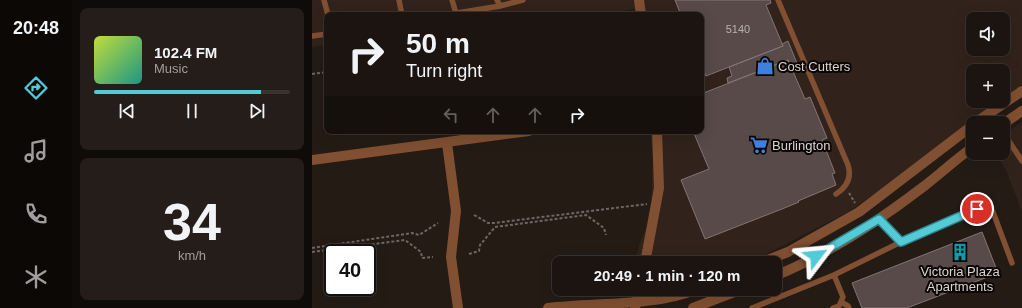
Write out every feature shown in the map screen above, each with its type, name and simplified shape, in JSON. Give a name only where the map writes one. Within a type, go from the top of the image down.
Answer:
[{"type":"street","points":[[639,0],[641,12]]},
{"type":"street","points":[[986,116],[1022,91]]},
{"type":"street","points":[[1010,119],[1022,111]]},
{"type":"street","points":[[778,256],[788,252],[859,212],[966,130]]},
{"type":"street","points":[[312,160],[508,134]]},
{"type":"street","points":[[646,256],[659,188],[656,134]]},
{"type":"street","points":[[447,143],[456,211],[451,258],[458,308]]},
{"type":"street","points":[[782,273],[792,269],[879,219],[923,187],[966,153]]},
{"type":"street","points":[[548,308],[575,305],[637,305],[675,296]]},
{"type":"street","points":[[693,308],[724,296]]},
{"type":"lane","points":[[324,0],[327,12]]},
{"type":"lane","points":[[399,0],[401,12]]},
{"type":"lane","points":[[452,0],[456,12]]},
{"type":"lane","points":[[460,12],[499,3],[523,0]]},
{"type":"lane","points":[[778,0],[848,165],[850,172],[849,180],[842,190],[836,194]]},
{"type":"lane","points":[[312,36],[324,34]]},
{"type":"lane","points":[[1010,143],[1022,161]]},
{"type":"lane","points":[[752,308],[834,275],[901,242],[990,204],[1012,263]]},
{"type":"lane","points":[[879,219],[901,242]]},
{"type":"lane","points":[[833,308],[839,306],[843,296],[834,275]]},
{"type":"lane","points":[[841,302],[849,308]]},
{"type":"path","points":[[312,74],[324,72]]},
{"type":"path","points":[[849,193],[856,204]]},
{"type":"path","points":[[474,215],[488,223],[494,223],[648,204]]},
{"type":"path","points":[[469,254],[479,251],[480,245],[495,227],[586,215],[604,228],[606,235]]},
{"type":"path","points":[[312,248],[412,233],[419,235],[438,223]]},
{"type":"path","points":[[312,252],[405,240],[420,252],[422,258],[433,257]]},
{"type":"shaded area","points":[[312,0],[1022,0],[1022,85],[1010,93],[1010,64],[966,64],[966,108],[989,108],[978,116],[966,116],[966,125],[890,183],[848,212],[763,256],[637,256],[639,245],[647,227],[651,209],[653,158],[650,134],[704,134],[704,12],[636,12],[635,9],[616,12],[324,12],[324,45],[312,47]]},
{"type":"shaded area","points":[[1022,122],[1022,212],[1006,170],[1000,160],[1010,160],[1010,130]]},
{"type":"building","points":[[675,0],[770,0],[771,3],[766,5],[783,46],[706,76],[704,71],[704,12],[680,12]]},
{"type":"building","points":[[788,41],[798,66],[792,69],[788,60],[728,83],[727,78],[732,76],[729,67],[783,46],[782,44]]},
{"type":"building","points":[[788,60],[805,99],[810,97],[827,138],[822,140],[835,173],[832,174],[836,185],[798,201],[799,202],[705,239],[681,180],[709,169],[694,134],[704,134],[704,93]]},
{"type":"building","name":"Victoria Plaza Apartments","points":[[982,232],[998,273],[907,308],[862,308],[852,283]]},
{"type":"place","name":"Cost Cutters","points":[[765,66]]},
{"type":"place","name":"Burlington","points":[[759,145]]},
{"type":"place","name":"Victoria Plaza Apartments","points":[[960,252]]},
{"type":"route","points":[[816,256],[879,219],[901,242],[939,227],[977,209]]}]
